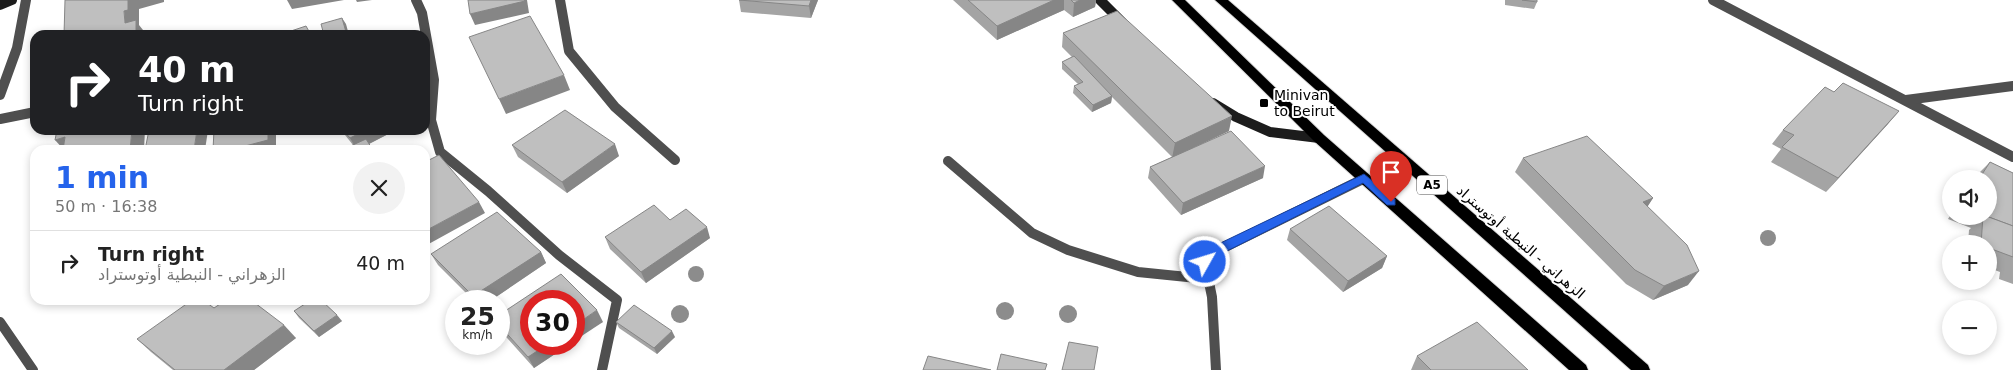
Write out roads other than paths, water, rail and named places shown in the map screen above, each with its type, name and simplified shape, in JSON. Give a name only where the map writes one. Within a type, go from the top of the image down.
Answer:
[{"type":"highway","points":[[1178,0],[1319,138],[1580,370]]},
{"type":"highway","name":"الزهراني - النبطية أوتوستراد","points":[[1221,0],[1642,370]]},
{"type":"main road","points":[[0,5],[12,0]]},
{"type":"main road","points":[[1100,0],[1127,26]]},
{"type":"main road","points":[[1207,99],[1236,117],[1270,132],[1319,138]]},
{"type":"street","points":[[0,95],[17,48],[26,0]]},
{"type":"street","points":[[416,0],[422,13],[425,30]]},
{"type":"street","points":[[560,0],[569,51],[615,107],[675,160]]},
{"type":"street","points":[[1713,0],[2013,157]]},
{"type":"street","points":[[430,58],[434,80],[430,120],[440,152],[488,190],[559,255],[617,300],[602,370]]},
{"type":"street","points":[[1906,100],[2013,86]]},
{"type":"street","points":[[0,119],[30,113]]},
{"type":"street","points":[[948,161],[1032,233],[1059,246],[1138,272],[1207,279]]},
{"type":"street","points":[[1216,370],[1212,297],[1205,262],[1213,253],[1364,178]]},
{"type":"street","points":[[0,322],[33,370]]},
{"type":"place","name":"Minivan to Beirut","points":[[1264,103]]}]
